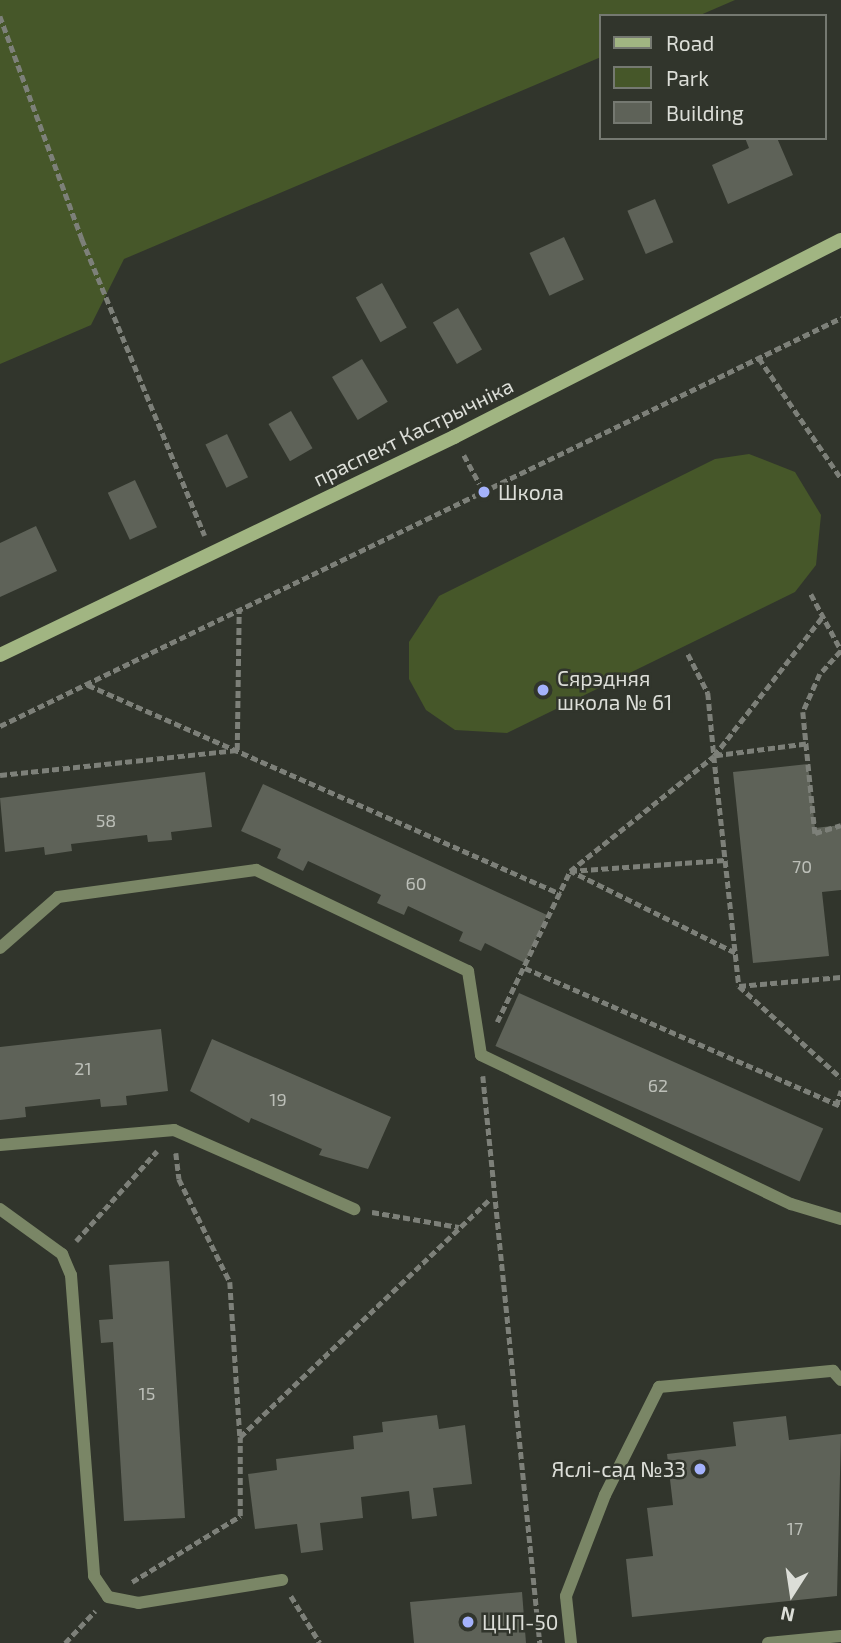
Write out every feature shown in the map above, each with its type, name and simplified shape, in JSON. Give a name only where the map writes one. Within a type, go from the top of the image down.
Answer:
[{"type":"main road","name":"праспект Кастрычніка","points":[[0,655],[454,437],[841,240]]},
{"type":"lane","points":[[0,948],[58,897],[256,870],[468,971],[481,1055],[791,1204],[841,1219]]},
{"type":"lane","points":[[0,1145],[174,1130],[354,1209]]},
{"type":"lane","points":[[0,1209],[62,1254],[71,1275],[94,1576],[108,1597],[138,1604],[282,1580]]},
{"type":"lane","points":[[570,1643],[566,1596],[605,1495],[659,1387],[833,1371],[841,1380]]},
{"type":"lane","points":[[768,1643],[834,1639]]},
{"type":"path","points":[[0,16],[82,239],[212,553]]},
{"type":"path","points":[[0,726],[841,318]]},
{"type":"path","points":[[759,358],[841,478]]},
{"type":"path","points":[[454,437],[484,492]]},
{"type":"path","points":[[811,594],[841,651],[810,692],[803,712],[816,833],[841,825]]},
{"type":"path","points":[[237,750],[239,610]]},
{"type":"path","points":[[540,1643],[491,1198],[481,1055],[570,871],[714,756],[823,616]]},
{"type":"path","points":[[688,653],[708,693],[739,986],[841,1077]]},
{"type":"path","points":[[87,684],[561,894]]},
{"type":"path","points":[[714,756],[806,744]]},
{"type":"path","points":[[0,775],[237,750]]},
{"type":"path","points":[[570,871],[725,860]]},
{"type":"path","points":[[570,871],[735,953]]},
{"type":"path","points":[[524,968],[839,1106],[841,1091]]},
{"type":"path","points":[[739,986],[841,977]]},
{"type":"path","points":[[62,1254],[109,1209],[174,1130]]},
{"type":"path","points":[[65,1643],[108,1597],[240,1516],[240,1437],[230,1282],[179,1179],[174,1130]]},
{"type":"path","points":[[240,1437],[491,1198]]},
{"type":"path","points":[[354,1209],[460,1227]]},
{"type":"path","points":[[282,1580],[320,1643]]},
{"type":"green space","points":[[0,0],[735,0],[703,14],[600,14],[600,57],[124,259],[91,325],[0,364]]},
{"type":"green space","points":[[749,454],[795,472],[821,515],[816,565],[795,592],[507,733],[455,730],[426,710],[409,679],[409,642],[439,596],[715,459]]},
{"type":"building","points":[[746,140],[778,140],[793,175],[728,204],[712,165],[749,148]]},
{"type":"building","points":[[655,199],[673,242],[646,254],[627,211]]},
{"type":"building","points":[[564,237],[584,280],[549,296],[530,253]]},
{"type":"building","points":[[382,283],[407,328],[380,342],[356,298]]},
{"type":"building","points":[[458,308],[482,350],[457,364],[433,322]]},
{"type":"building","points":[[362,359],[388,402],[358,420],[332,377]]},
{"type":"building","points":[[291,411],[312,448],[290,461],[268,424]]},
{"type":"building","points":[[227,434],[248,477],[226,488],[205,445]]},
{"type":"building","points":[[135,480],[157,527],[130,540],[108,493]]},
{"type":"building","points":[[36,526],[57,571],[0,597],[0,543]]},
{"type":"building","points":[[808,764],[815,828],[841,825],[841,890],[822,892],[829,956],[753,963],[733,772]]},
{"type":"building","points":[[205,772],[212,827],[171,832],[172,840],[148,842],[147,835],[71,844],[72,851],[45,855],[44,847],[5,852],[0,798]]},
{"type":"building","points":[[263,784],[547,915],[525,963],[485,943],[481,951],[459,941],[463,932],[408,906],[404,915],[377,903],[381,895],[308,861],[303,871],[277,858],[281,849],[241,831]]},
{"type":"building","points":[[519,993],[823,1128],[800,1181],[495,1046]]},
{"type":"building","points":[[161,1029],[168,1091],[126,1096],[127,1105],[101,1107],[100,1099],[25,1107],[26,1117],[0,1120],[0,1047]]},
{"type":"building","points":[[212,1039],[391,1117],[368,1169],[319,1155],[322,1149],[251,1118],[249,1123],[190,1091]]},
{"type":"building","points":[[169,1261],[185,1518],[124,1521],[113,1342],[101,1343],[99,1320],[113,1319],[109,1265]]},
{"type":"building","points":[[437,1415],[439,1429],[465,1425],[472,1484],[433,1488],[437,1516],[412,1519],[409,1491],[361,1497],[363,1518],[320,1523],[323,1550],[301,1553],[297,1524],[255,1529],[248,1474],[277,1470],[276,1459],[354,1449],[353,1436],[383,1432],[382,1422]]},
{"type":"building","name":"Яслі-сад №33","points":[[786,1416],[789,1440],[841,1434],[837,1596],[632,1617],[626,1559],[653,1556],[647,1508],[673,1505],[667,1454],[736,1446],[733,1422]]},
{"type":"building","name":"ЦЦП-50","points":[[522,1592],[526,1643],[414,1643],[410,1602]]},
{"type":"place","name":"Школа","points":[[484,492]]},
{"type":"place","name":"Сярэдняя школа № 61","points":[[543,690]]},
{"type":"place","name":"Яслі-сад №33","points":[[700,1469]]},
{"type":"place","name":"ЦЦП-50","points":[[468,1622]]}]
